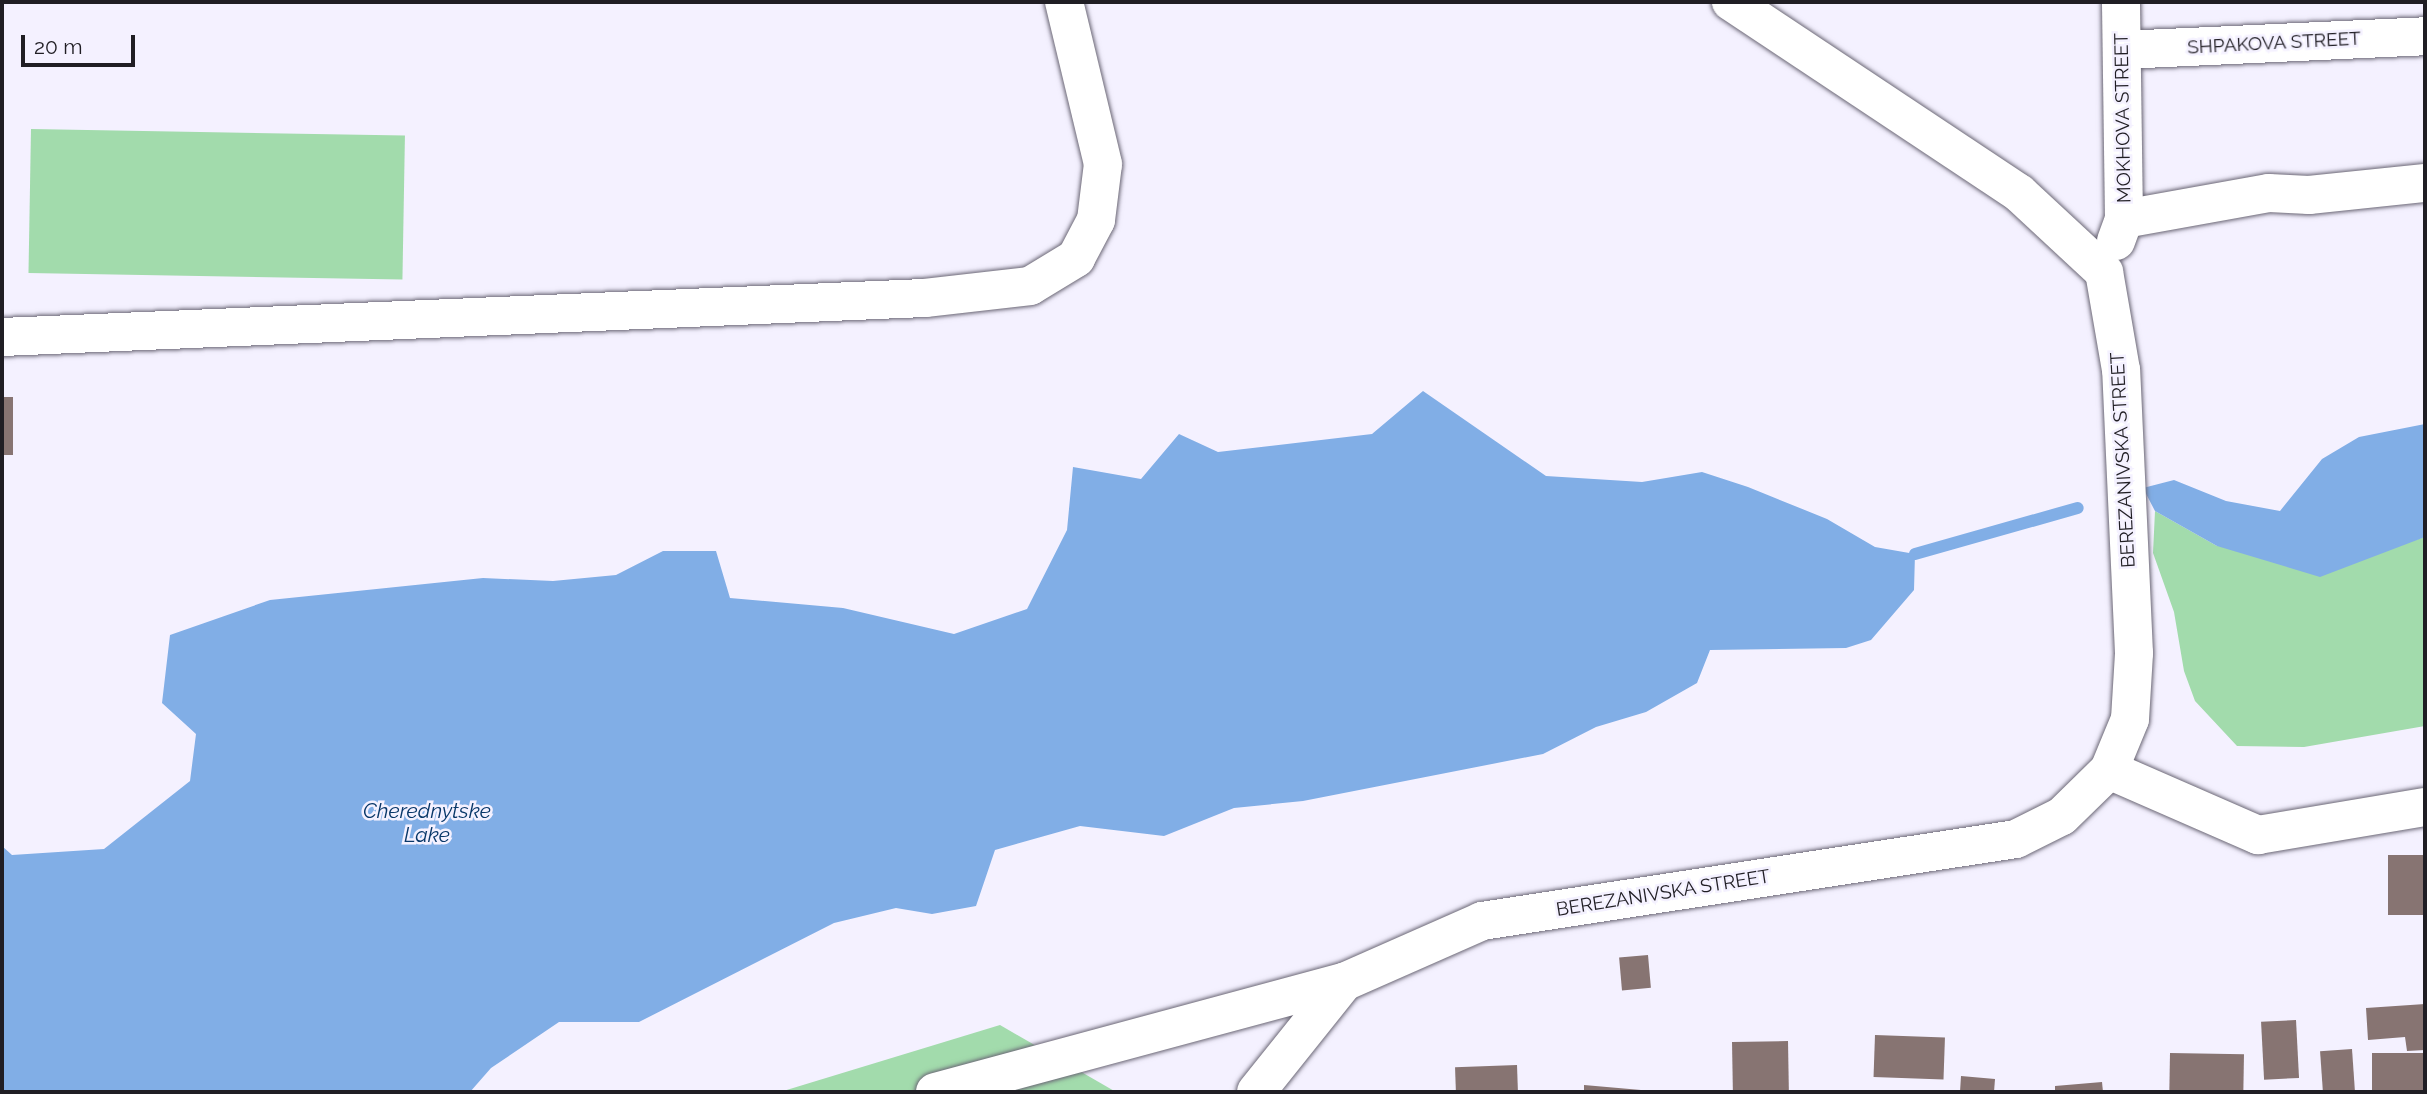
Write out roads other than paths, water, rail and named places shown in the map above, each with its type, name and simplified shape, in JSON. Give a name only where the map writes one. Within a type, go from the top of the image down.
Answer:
[{"type":"street","points":[[2,337],[925,299],[1030,286],[1076,258],[1096,220],[1101,175],[1064,2]]},
{"type":"street","points":[[1731,2],[2019,192],[2104,272]]},
{"type":"street","name":"MOKHOVA STREET","points":[[2104,272],[2124,219],[2121,2]]},
{"type":"street","name":"SHPAKOVA STREET","points":[[2122,50],[2425,36]]},
{"type":"street","points":[[2124,219],[2269,193],[2309,195],[2425,183]]},
{"type":"street","name":"BEREZANIVSKA STREET","points":[[1256,1092],[1344,982],[1482,920],[2016,839],[2062,817],[2109,770],[2130,719],[2134,653],[2122,370],[2104,272]]},
{"type":"street","points":[[2109,770],[2259,835],[2425,807]]},
{"type":"street","points":[[935,1092],[1344,982]]},
{"type":"water","name":"Cherednytske Lake","points":[[1423,391],[1546,476],[1642,482],[1702,472],[1748,487],[1827,519],[1875,547],[1915,554],[1914,590],[1871,640],[1846,648],[1710,650],[1697,683],[1646,712],[1596,727],[1543,754],[1303,801],[1234,808],[1164,836],[1080,826],[995,850],[976,906],[932,914],[896,908],[834,923],[639,1022],[559,1022],[491,1068],[470,1092],[2,1092],[2,846],[12,855],[104,849],[190,781],[196,734],[162,703],[170,635],[270,600],[483,578],[553,581],[616,575],[663,551],[716,551],[730,598],[843,608],[954,634],[1027,609],[1067,530],[1073,467],[1141,479],[1179,434],[1218,452],[1372,434]]},
{"type":"water","points":[[2425,424],[2425,537],[2320,577],[2217,546],[2155,511],[2143,488],[2174,480],[2226,501],[2280,511],[2322,459],[2359,437]]},
{"type":"waterway","points":[[1915,554],[2078,508]]}]
